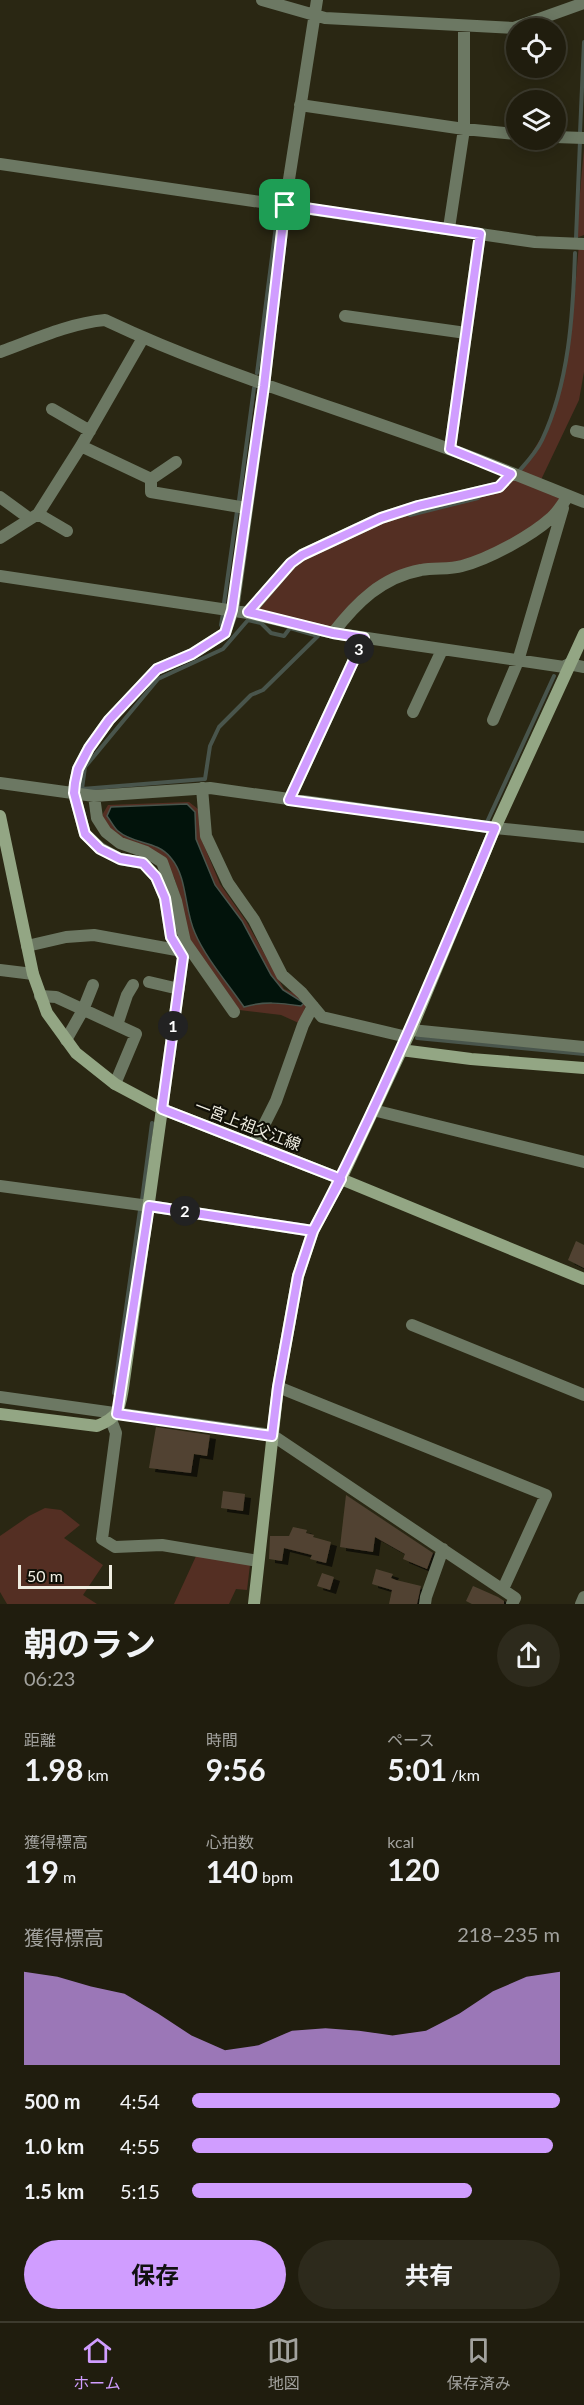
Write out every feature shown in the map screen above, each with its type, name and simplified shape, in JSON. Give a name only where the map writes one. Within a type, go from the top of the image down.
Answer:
[{"type":"street","points":[[262,0],[325,18],[514,28],[584,3]]},
{"type":"street","points":[[234,1012],[171,937],[165,898],[156,877],[143,863],[120,859],[100,849],[85,834],[74,793],[78,769],[89,748],[109,720],[157,669],[192,654],[225,633],[232,610],[264,386],[285,205],[317,0]]},
{"type":"street","points":[[450,228],[464,129],[464,26]]},
{"type":"street","points":[[300,105],[506,133]]},
{"type":"street","points":[[566,137],[584,138]]},
{"type":"street","points":[[0,164],[535,242],[584,244]]},
{"type":"street","points":[[450,449],[480,234]]},
{"type":"street","points":[[345,316],[466,333]]},
{"type":"street","points":[[0,352],[95,321],[105,320],[143,338],[264,386],[450,449],[584,502]]},
{"type":"street","points":[[0,538],[34,517],[81,446],[143,338]]},
{"type":"street","points":[[52,409],[90,431]]},
{"type":"street","points":[[81,446],[151,479]]},
{"type":"street","points":[[151,479],[176,462]]},
{"type":"street","points":[[248,612],[291,563],[302,555],[381,518],[418,506],[499,487],[511,474]]},
{"type":"street","points":[[151,479],[151,492],[246,508]]},
{"type":"street","points":[[333,633],[352,608],[371,591],[420,570],[459,567],[480,559],[527,535],[552,517],[568,496]]},
{"type":"street","points":[[493,720],[518,661],[568,496]]},
{"type":"street","points":[[0,497],[34,517],[67,531]]},
{"type":"street","points":[[0,576],[248,612],[333,633],[364,638],[564,668],[569,664],[584,667]]},
{"type":"street","points":[[254,1604],[278,1387],[298,1276],[313,1231],[341,1179],[402,1050],[495,828],[584,634]]},
{"type":"street","points":[[289,800],[364,638]]},
{"type":"street","points":[[413,712],[442,650]]},
{"type":"street","points":[[0,783],[94,796],[202,788],[495,828],[584,837]]},
{"type":"street","points":[[202,788],[206,836],[228,883],[254,920],[282,975],[322,1017],[409,1034],[584,1047]]},
{"type":"street","points":[[94,796],[97,818],[106,832],[120,843],[146,852],[162,862],[176,901],[185,942],[149,1206],[114,1417],[116,1433],[102,1539],[115,1547],[162,1545],[258,1561]]},
{"type":"street","name":"一宮上祖父江線","points":[[0,816],[33,974],[47,1013],[76,1053],[115,1084],[162,1109],[341,1179],[584,1279]]},
{"type":"street","points":[[27,946],[66,937],[94,935],[185,952]]},
{"type":"street","points":[[1,974],[33,974]]},
{"type":"street","points":[[149,982],[179,989]]},
{"type":"street","points":[[66,1040],[83,1010],[93,985]]},
{"type":"street","points":[[117,1025],[127,995],[133,985]]},
{"type":"street","points":[[40,996],[56,997],[136,1034],[115,1084]]},
{"type":"street","points":[[254,1145],[276,1101],[303,1025],[313,1006]]},
{"type":"street","points":[[402,1050],[471,1059],[584,1068]]},
{"type":"street","points":[[374,1110],[584,1162]]},
{"type":"street","points":[[0,1186],[313,1231]]},
{"type":"street","points":[[412,1325],[584,1395]]},
{"type":"street","points":[[278,1387],[546,1495],[502,1589]]},
{"type":"street","points":[[0,1397],[114,1417],[272,1436],[443,1549],[502,1589],[517,1602]]},
{"type":"street","points":[[0,1414],[97,1426],[114,1417]]},
{"type":"street","points":[[425,1604],[443,1549]]},
{"type":"street","points":[[581,1604],[584,1597]]},
{"type":"shaded area","points":[[584,148],[584,235],[576,238]]},
{"type":"shaded area","points":[[579,244],[584,244],[584,372],[579,400],[539,484],[568,496],[552,517],[498,550],[393,580],[333,633],[248,613],[291,563],[381,518],[518,476],[548,425],[561,384],[570,336]]},
{"type":"shaded area","points":[[189,802],[198,809],[200,836],[220,884],[246,921],[284,989],[301,996],[306,1003],[301,1024],[281,1015],[239,1010],[187,941],[181,899],[174,877],[165,861],[123,840],[107,829],[101,817],[108,805]]},
{"type":"shaded area","points":[[187,804],[195,812],[196,839],[215,885],[242,921],[271,975],[283,990],[304,1003],[301,1006],[272,1003],[244,1007],[199,942],[189,914],[180,875],[171,858],[159,848],[124,835],[117,830],[107,816],[111,807]]},
{"type":"shaded area","points":[[45,1508],[61,1510],[80,1525],[64,1538],[103,1565],[83,1595],[97,1604],[7,1604],[0,1592],[0,1536]]},
{"type":"shaded area","points":[[197,1554],[250,1565],[247,1590],[236,1589],[229,1604],[174,1604]]},
{"type":"building","points":[[576,1241],[584,1245],[584,1268],[568,1260]]},
{"type":"building","points":[[156,1427],[210,1435],[207,1456],[194,1454],[191,1473],[149,1468]]},
{"type":"building","points":[[223,1491],[245,1494],[243,1511],[221,1508]]},
{"type":"building","points":[[346,1495],[433,1553],[427,1569],[403,1559],[405,1554],[375,1537],[373,1552],[340,1547]]},
{"type":"building","points":[[293,1527],[307,1530],[306,1533],[314,1535],[313,1537],[331,1542],[326,1563],[310,1559],[312,1555],[284,1548],[282,1561],[269,1559],[270,1536],[289,1536]]},
{"type":"building","points":[[376,1569],[393,1574],[391,1578],[396,1580],[421,1586],[417,1604],[389,1604],[392,1590],[372,1584]]},
{"type":"building","points":[[322,1573],[334,1577],[330,1590],[317,1586]]},
{"type":"building","points":[[473,1586],[498,1597],[504,1601],[504,1604],[472,1604],[466,1601]]},
{"type":"waterway","points":[[580,133],[584,42]]},
{"type":"waterway","points":[[576,238],[580,141]]},
{"type":"waterway","points":[[257,373],[277,218]]},
{"type":"waterway","points":[[520,470],[540,444],[551,418],[564,372],[571,324],[575,253]]},
{"type":"waterway","points":[[239,500],[254,388]]},
{"type":"waterway","points":[[410,515],[478,498]]},
{"type":"waterway","points":[[224,603],[237,511]]},
{"type":"waterway","points":[[221,625],[223,613]]},
{"type":"waterway","points":[[248,620],[261,623],[271,633],[284,636],[290,628],[318,636],[263,690],[251,695],[219,727],[210,746],[205,779],[82,789],[85,767],[158,679],[223,649],[248,620]]},
{"type":"waterway","points":[[487,822],[554,676]]},
{"type":"waterway","points":[[417,1038],[584,1054]]},
{"type":"waterway","points":[[142,1200],[152,1123]]},
{"type":"waterway","points":[[114,1393],[140,1210]]},
{"type":"route","points":[[285,205],[264,386],[232,610],[225,633],[192,654],[157,669],[109,720],[89,748],[78,769],[74,793],[85,834],[100,849],[120,859],[143,863],[156,877],[165,898],[171,937],[183,957],[162,1109],[341,1179],[313,1231],[298,1276],[278,1387],[272,1436],[117,1414],[123,1388],[149,1206],[313,1231],[341,1179],[411,1030],[495,828],[289,800],[364,638],[333,633],[248,612],[291,563],[302,555],[381,518],[418,506],[499,487],[511,474],[450,449],[480,234],[285,205]]}]
